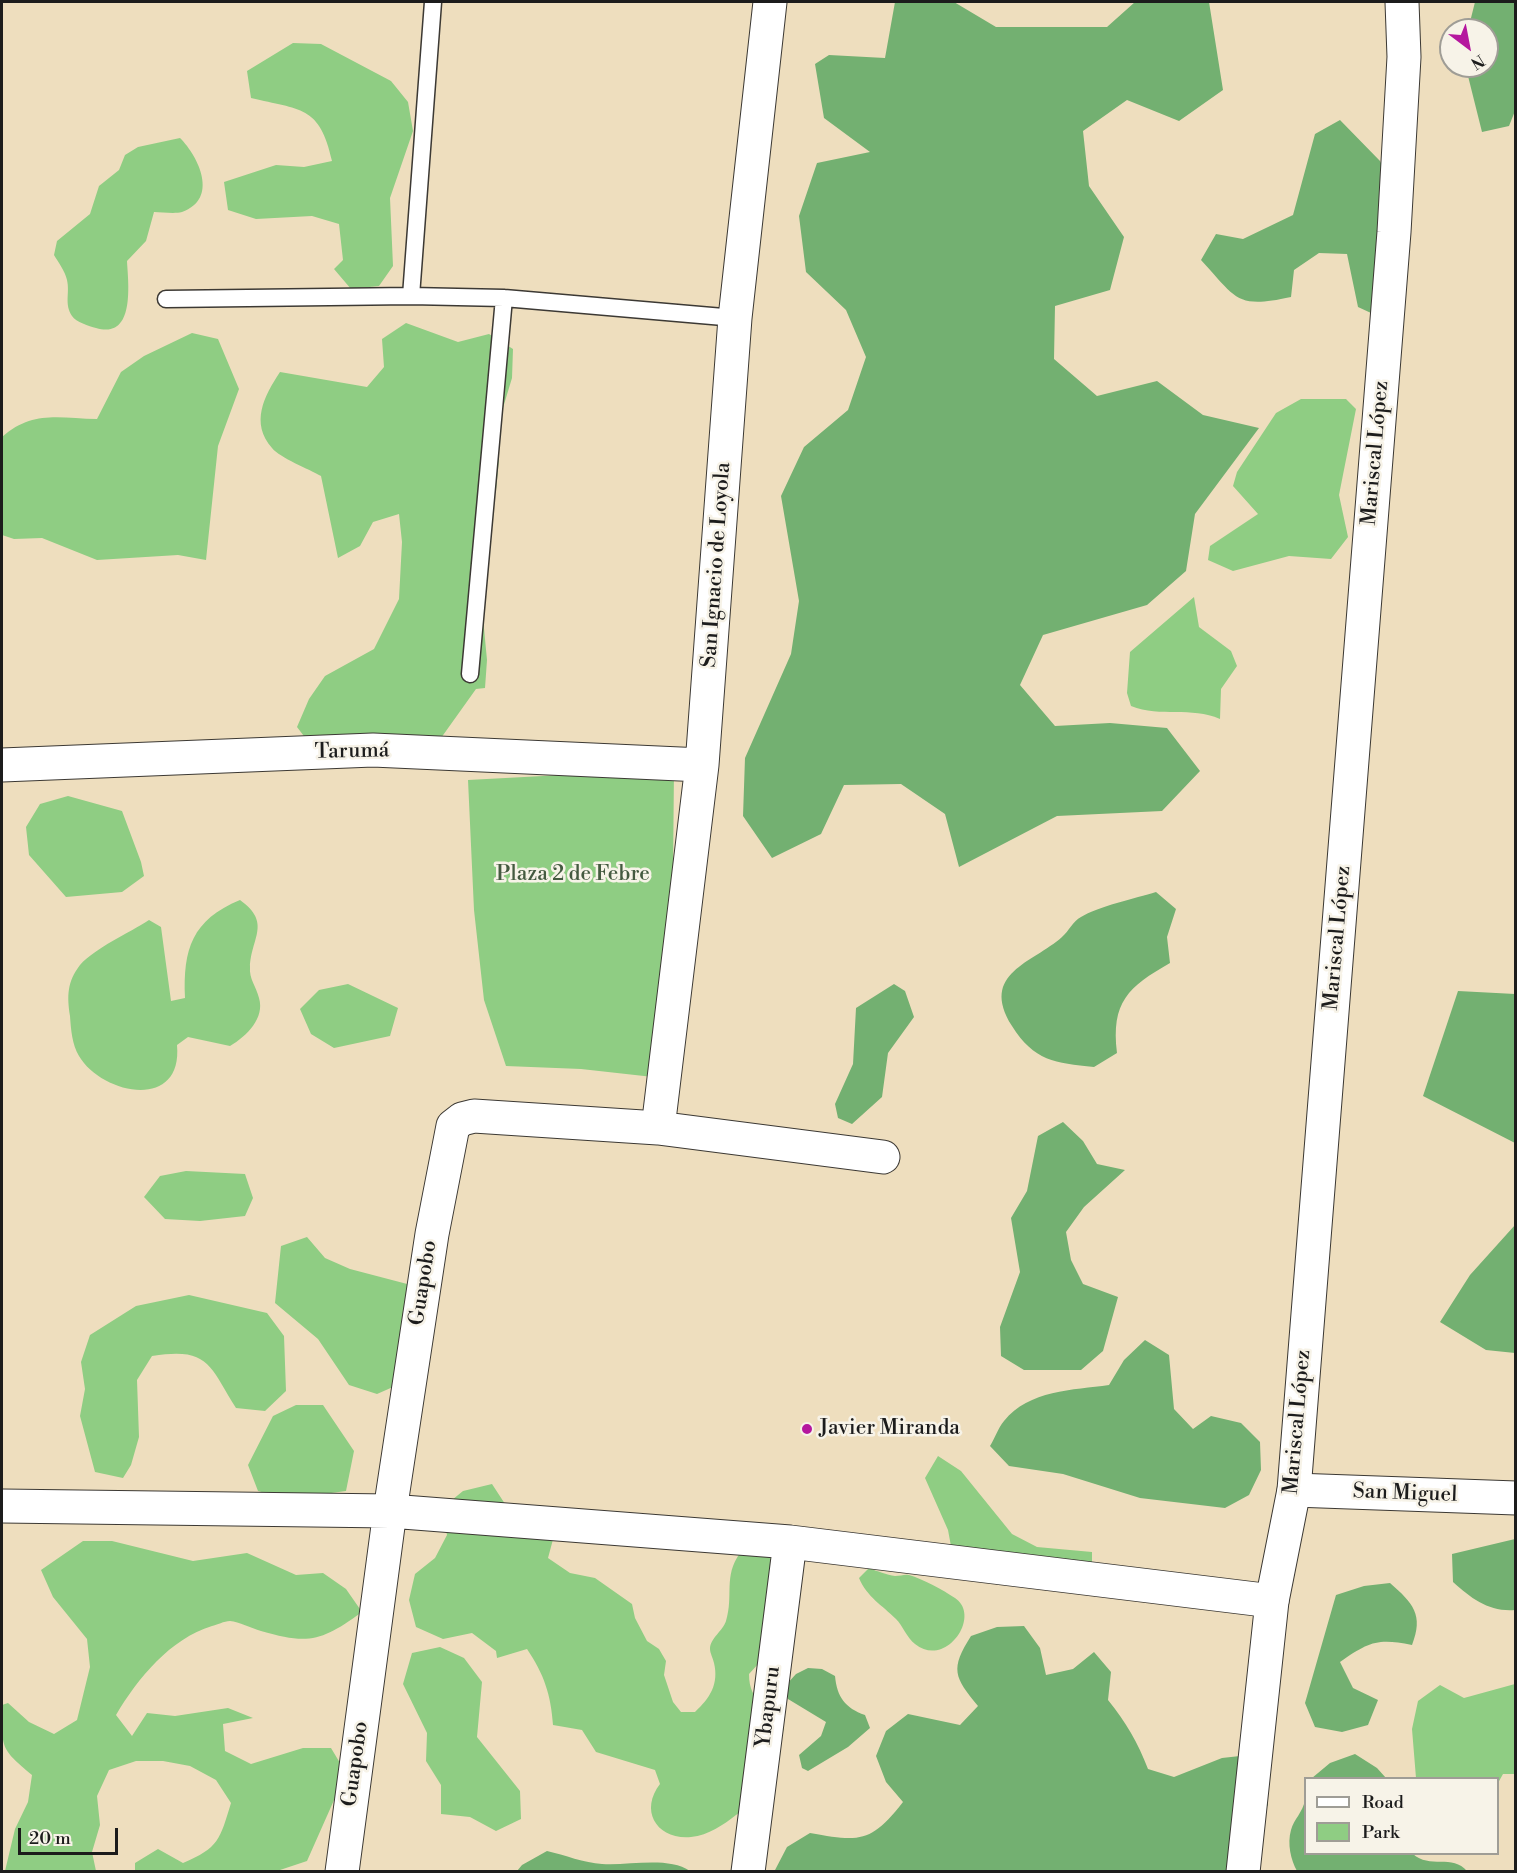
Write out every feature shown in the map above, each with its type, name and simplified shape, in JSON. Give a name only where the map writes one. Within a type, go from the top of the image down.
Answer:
[{"type":"street","name":"San Ignacio de Loyola","points":[[658,1128],[702,765],[735,318],[770,2]]},
{"type":"street","name":"Mariscal López","points":[[1243,1872],[1272,1601],[1294,1490],[1394,232],[1404,57],[1402,2]]},
{"type":"street","name":"Tarumá","points":[[2,765],[373,750],[702,765]]},
{"type":"street","name":"Guapobo","points":[[342,1872],[390,1510],[432,1234],[453,1126],[462,1119],[474,1116],[658,1128],[883,1157]]},
{"type":"street","name":"San Miguel","points":[[1294,1490],[1515,1498]]},
{"type":"street","points":[[2,1506],[390,1510],[790,1542],[1272,1601]]},
{"type":"street","name":"Ybapuru","points":[[748,1872],[790,1542]]},
{"type":"lane","points":[[411,296],[433,2]]},
{"type":"lane","points":[[166,299],[411,296],[504,298],[735,318]]},
{"type":"lane","points":[[470,674],[504,298]]},
{"type":"green space","points":[[895,2],[954,2],[996,27],[1107,27],[1135,2],[1209,2],[1223,90],[1179,121],[1127,100],[1083,131],[1089,186],[1124,237],[1110,290],[1055,306],[1054,359],[1097,396],[1157,381],[1203,415],[1259,428],[1195,514],[1186,571],[1147,605],[1043,635],[1020,685],[1055,726],[1110,723],[1167,728],[1200,771],[1162,811],[1057,816],[959,867],[945,814],[901,784],[844,785],[821,834],[772,858],[743,816],[745,758],[791,654],[799,601],[781,496],[804,447],[848,410],[866,357],[846,310],[806,272],[799,216],[817,163],[870,152],[824,118],[815,64],[829,55],[885,58]]},
{"type":"green space","points":[[1475,2],[1515,2],[1515,111],[1509,126],[1482,132],[1468,78],[1499,78],[1499,18],[1471,18]]},
{"type":"green space","points":[[293,43],[321,44],[391,81],[408,102],[413,131],[390,198],[393,266],[379,286],[351,289],[334,269],[343,260],[339,224],[312,216],[256,219],[228,210],[224,182],[276,165],[304,167],[332,161],[321,129],[305,113],[295,108],[251,98],[247,71]]},
{"type":"green space","points":[[1340,120],[1380,161],[1403,211],[1371,313],[1358,307],[1347,254],[1319,253],[1294,270],[1291,297],[1259,302],[1239,298],[1201,260],[1216,234],[1243,239],[1293,215],[1315,134]]},
{"type":"green space","points":[[180,138],[199,166],[203,188],[200,198],[193,206],[182,212],[154,212],[146,241],[127,261],[127,307],[124,318],[118,326],[109,329],[96,328],[80,322],[72,316],[68,307],[67,280],[54,255],[57,241],[90,214],[99,186],[119,170],[125,155],[138,147]]},
{"type":"green space","points":[[406,323],[458,342],[489,334],[513,349],[512,378],[496,431],[499,459],[496,490],[485,515],[479,576],[487,660],[485,688],[476,689],[441,738],[313,748],[297,727],[309,699],[325,676],[374,649],[399,599],[402,542],[399,514],[373,522],[360,546],[338,558],[321,476],[272,448],[265,439],[262,429],[262,410],[269,390],[280,372],[367,387],[384,367],[382,339]]},
{"type":"green space","points":[[192,333],[218,339],[239,389],[218,446],[206,560],[178,555],[97,560],[42,538],[14,539],[2,535],[2,437],[13,428],[35,419],[58,417],[97,419],[121,372],[144,356]]},
{"type":"green space","points":[[1301,399],[1346,399],[1356,409],[1339,495],[1348,537],[1331,559],[1289,556],[1233,571],[1208,560],[1210,546],[1258,514],[1233,486],[1237,472],[1276,413]]},
{"type":"green space","points":[[1194,597],[1199,627],[1231,651],[1237,666],[1221,689],[1220,719],[1198,713],[1153,711],[1131,706],[1127,693],[1130,652]]},
{"type":"green space","name":"Plaza 2 de Febre","points":[[674,769],[671,1079],[581,1069],[506,1066],[484,1000],[474,910],[468,780]]},
{"type":"green space","points":[[68,796],[122,811],[144,876],[122,892],[66,897],[29,855],[26,827],[40,804]]},
{"type":"green space","points":[[1156,892],[1176,909],[1167,937],[1170,963],[1133,989],[1120,1008],[1116,1035],[1117,1053],[1094,1067],[1068,1064],[1047,1058],[1029,1047],[1012,1026],[1003,1008],[1002,993],[1006,981],[1014,971],[1062,937],[1076,921],[1088,913]]},
{"type":"green space","points":[[240,900],[250,908],[257,924],[250,971],[260,1005],[257,1019],[248,1032],[230,1046],[188,1037],[177,1045],[175,1066],[167,1080],[154,1088],[138,1090],[121,1087],[104,1080],[90,1069],[79,1056],[71,1032],[68,996],[70,983],[80,965],[103,947],[149,920],[161,927],[171,1001],[185,998],[186,965],[194,938],[211,917]]},
{"type":"green space","points":[[348,984],[398,1008],[390,1036],[334,1048],[311,1034],[300,1009],[319,990]]},
{"type":"green space","points":[[894,984],[905,991],[914,1017],[888,1053],[882,1097],[852,1124],[838,1118],[835,1104],[853,1064],[856,1008]]},
{"type":"green space","points":[[1458,991],[1515,994],[1515,1143],[1423,1096]]},
{"type":"green space","points":[[1063,1122],[1083,1141],[1097,1164],[1125,1170],[1084,1207],[1066,1232],[1071,1260],[1083,1284],[1118,1297],[1103,1351],[1081,1370],[1024,1370],[1001,1356],[1000,1327],[1020,1272],[1011,1218],[1027,1191],[1038,1136]]},
{"type":"green space","points":[[186,1171],[245,1174],[253,1198],[245,1216],[200,1221],[165,1219],[144,1197],[160,1176]]},
{"type":"green space","points":[[1515,1225],[1515,1353],[1486,1350],[1440,1322],[1470,1275]]},
{"type":"green space","points":[[307,1237],[325,1258],[350,1269],[430,1290],[402,1383],[377,1394],[349,1385],[318,1339],[275,1303],[281,1246]]},
{"type":"green space","points":[[189,1295],[267,1313],[284,1336],[286,1391],[265,1411],[236,1408],[213,1370],[197,1357],[185,1354],[152,1356],[137,1380],[139,1437],[131,1465],[123,1478],[95,1472],[80,1416],[85,1389],[81,1362],[90,1335],[136,1306]]},
{"type":"green space","points":[[1145,1340],[1169,1355],[1174,1409],[1193,1429],[1211,1416],[1241,1423],[1260,1442],[1261,1470],[1249,1495],[1225,1508],[1140,1498],[1063,1474],[1009,1466],[990,1446],[1004,1421],[1026,1403],[1052,1393],[1109,1385],[1124,1360]]},
{"type":"green space","points":[[296,1405],[323,1405],[354,1451],[346,1491],[287,1499],[258,1491],[248,1465],[273,1416]]},
{"type":"green space","points":[[938,1456],[961,1471],[1012,1534],[1037,1547],[1092,1552],[1092,1569],[953,1557],[948,1530],[925,1478]]},
{"type":"green space","points":[[492,1484],[507,1507],[555,1532],[548,1558],[570,1573],[595,1578],[632,1604],[635,1618],[647,1641],[659,1649],[666,1661],[664,1675],[673,1702],[681,1712],[695,1712],[712,1690],[715,1671],[710,1651],[711,1645],[726,1621],[730,1578],[740,1553],[780,1548],[759,1663],[749,1674],[752,1692],[756,1698],[784,1726],[780,1739],[770,1753],[757,1796],[749,1807],[710,1832],[691,1837],[669,1834],[655,1822],[652,1813],[651,1804],[660,1784],[655,1770],[596,1752],[582,1730],[553,1725],[546,1685],[527,1649],[497,1658],[496,1651],[472,1633],[443,1639],[416,1627],[409,1600],[415,1574],[435,1558],[447,1535],[441,1509],[463,1491]]},
{"type":"green space","points":[[1515,1539],[1515,1610],[1489,1607],[1467,1594],[1453,1582],[1452,1554]]},
{"type":"green space","points":[[83,1541],[112,1541],[193,1561],[247,1553],[296,1575],[323,1573],[346,1589],[362,1612],[336,1629],[314,1638],[291,1638],[230,1621],[197,1632],[182,1640],[145,1674],[116,1715],[132,1736],[147,1713],[175,1716],[228,1708],[253,1718],[223,1724],[225,1751],[251,1764],[303,1748],[331,1748],[346,1773],[307,1861],[277,1871],[135,1871],[135,1863],[158,1849],[183,1863],[204,1852],[211,1847],[220,1834],[231,1803],[216,1780],[190,1766],[163,1761],[136,1761],[109,1770],[97,1796],[100,1825],[92,1852],[96,1871],[5,1871],[15,1829],[28,1802],[32,1775],[8,1753],[5,1746],[2,1731],[2,1705],[8,1703],[29,1722],[54,1734],[77,1720],[90,1667],[87,1639],[53,1597],[41,1570]]},
{"type":"green space","points":[[869,1568],[897,1576],[915,1577],[955,1598],[962,1606],[964,1616],[957,1637],[938,1650],[927,1650],[915,1644],[896,1619],[862,1585],[859,1578]]},
{"type":"green space","points":[[1390,1583],[1405,1597],[1414,1610],[1417,1625],[1412,1645],[1390,1642],[1374,1643],[1340,1662],[1353,1688],[1378,1700],[1368,1725],[1342,1732],[1315,1727],[1305,1703],[1336,1595],[1364,1586]]},
{"type":"green space","points":[[1024,1626],[1040,1648],[1046,1675],[1073,1669],[1094,1652],[1111,1672],[1108,1700],[1131,1733],[1148,1769],[1174,1777],[1222,1758],[1249,1755],[1263,1778],[1268,1805],[1236,1851],[1242,1871],[774,1872],[787,1847],[810,1833],[853,1838],[873,1832],[882,1825],[903,1802],[886,1782],[876,1756],[886,1731],[908,1714],[960,1725],[978,1706],[964,1687],[958,1672],[960,1657],[971,1636],[997,1627]]},
{"type":"green space","points":[[440,1647],[464,1658],[482,1682],[477,1737],[520,1791],[521,1819],[496,1831],[470,1817],[441,1814],[441,1785],[426,1761],[427,1733],[403,1684],[412,1653]]},
{"type":"green space","points":[[808,1668],[822,1669],[835,1676],[843,1701],[852,1709],[865,1715],[870,1728],[848,1747],[808,1771],[802,1768],[799,1755],[821,1736],[826,1722],[788,1699],[786,1685],[796,1674]]},
{"type":"green space","points":[[1515,1684],[1515,1774],[1503,1774],[1499,1781],[1499,1777],[1416,1777],[1412,1729],[1418,1701],[1440,1685],[1464,1698]]},
{"type":"green space","points":[[1355,1754],[1377,1768],[1385,1777],[1313,1777],[1330,1763]]},
{"type":"green space","points":[[1304,1803],[1304,1855],[1414,1855],[1426,1861],[1455,1863],[1467,1871],[1297,1871],[1290,1852],[1289,1841],[1292,1826]]},
{"type":"green space","points":[[547,1851],[595,1863],[671,1864],[690,1871],[517,1871],[522,1865]]},
{"type":"place","name":"Javier Miranda","points":[[807,1429]]}]
